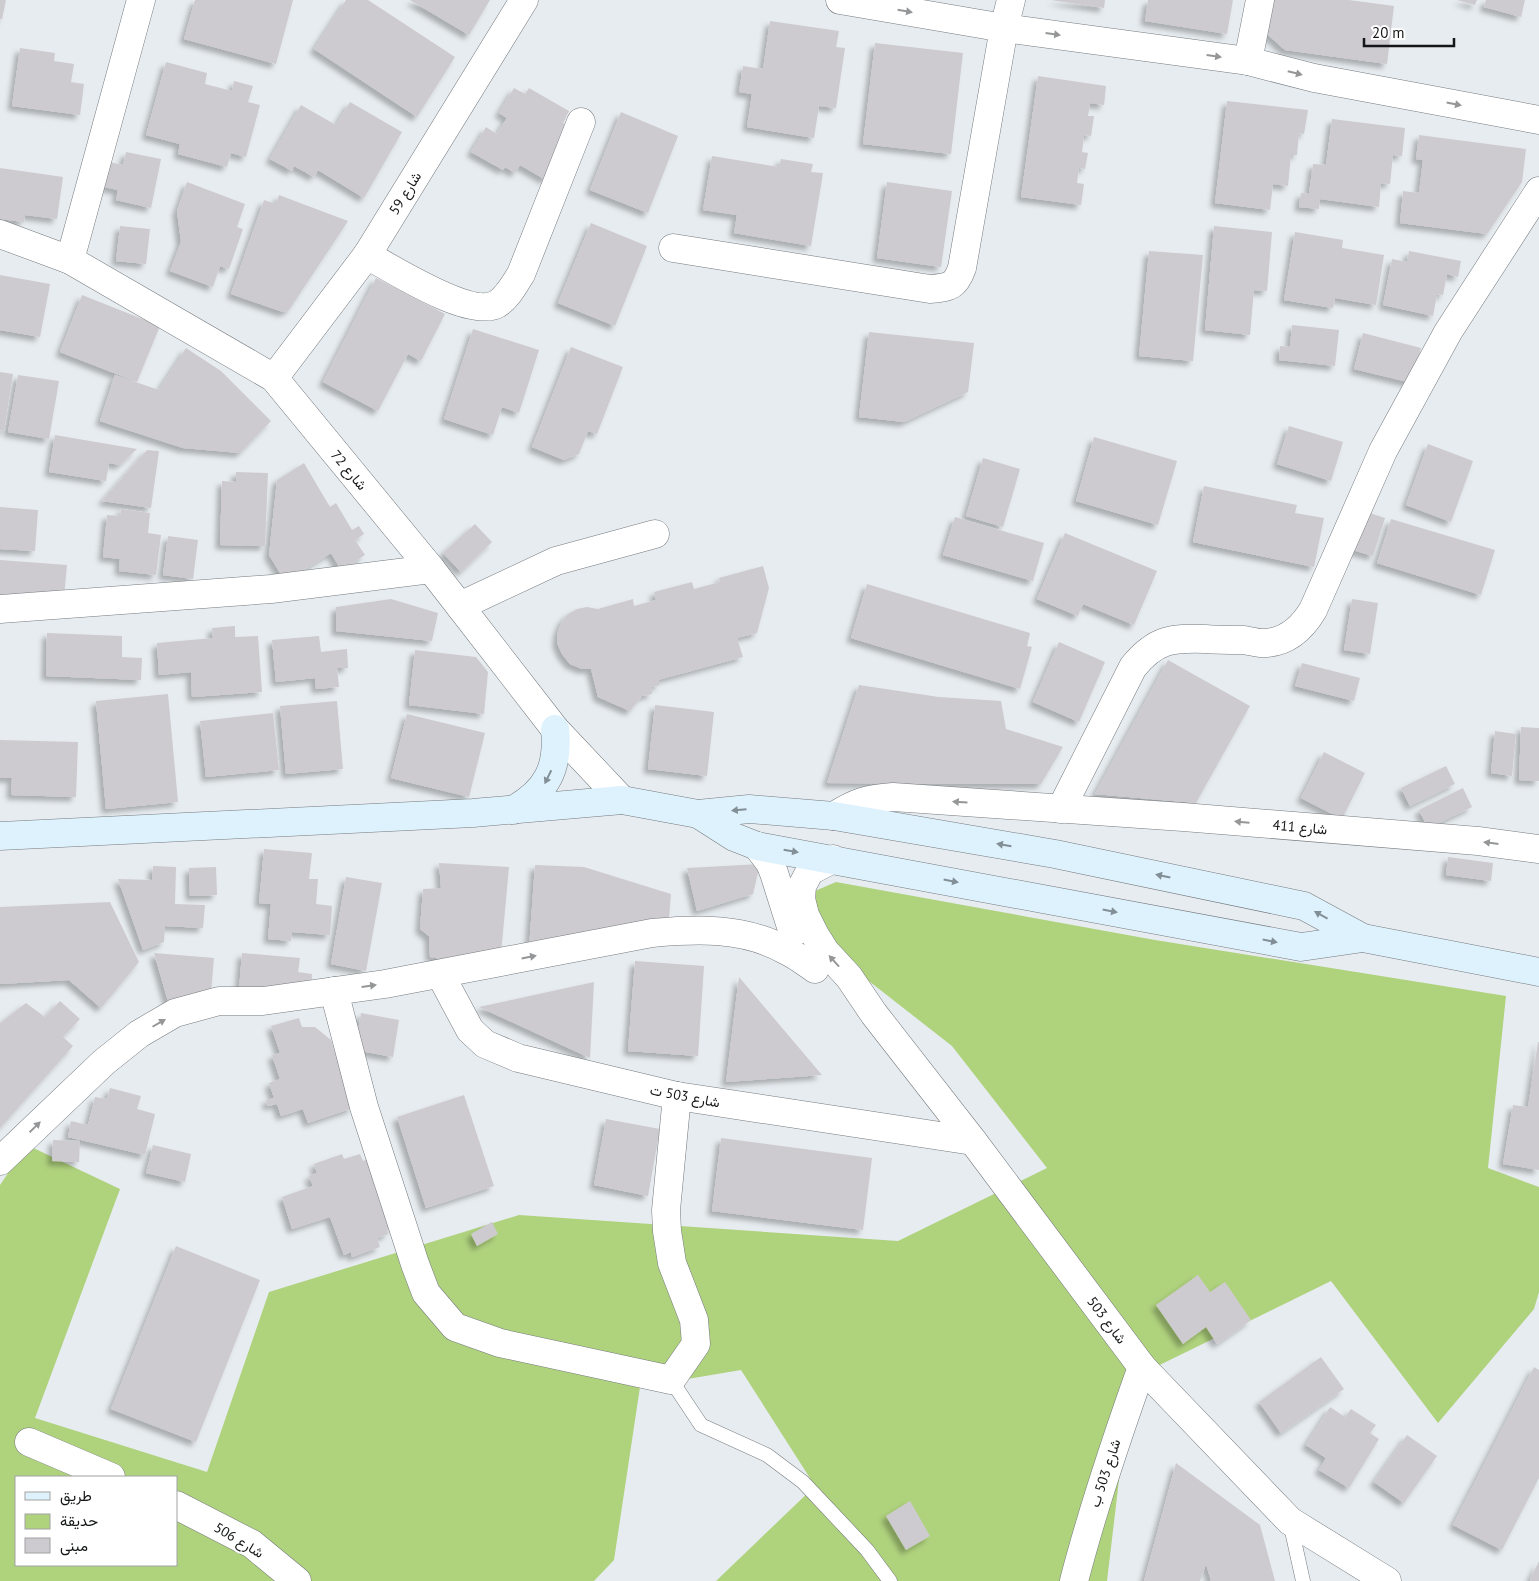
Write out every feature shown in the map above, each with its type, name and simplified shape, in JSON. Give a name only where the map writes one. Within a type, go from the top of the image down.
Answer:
[{"type":"main road","points":[[513,810],[528,802],[540,791],[549,778],[555,762],[557,746],[555,729]]},
{"type":"main road","points":[[0,836],[513,810],[622,800],[698,814],[749,809],[834,816],[1055,854],[1304,906],[1363,938],[1539,972]]},
{"type":"main road","points":[[698,814],[734,837],[756,846],[1301,946],[1363,938]]},
{"type":"street","points":[[70,260],[141,0]]},
{"type":"street","name":"شارع 59","points":[[274,378],[367,255],[524,0]]},
{"type":"street","points":[[840,0],[1004,28],[1248,61],[1314,78],[1539,120]]},
{"type":"street","points":[[673,248],[930,289],[948,288],[957,282],[962,268],[1004,28],[1011,0]]},
{"type":"street","points":[[1248,61],[1260,0]]},
{"type":"street","points":[[367,255],[448,298],[479,307],[495,305],[507,296],[521,274],[581,122]]},
{"type":"street","points":[[1061,809],[1133,667],[1143,655],[1155,646],[1168,640],[1183,638],[1247,640],[1260,643],[1273,642],[1291,635],[1306,622],[1383,451],[1448,332],[1539,190]]},
{"type":"street","name":"شارع 72","points":[[0,234],[70,260],[274,378],[431,569],[555,729],[622,800]]},
{"type":"street","points":[[460,606],[556,561],[655,534]]},
{"type":"street","points":[[0,608],[271,590],[431,569]]},
{"type":"street","name":"شارع 411","points":[[834,816],[862,801],[893,797],[1193,818],[1468,840],[1539,848]]},
{"type":"street","points":[[756,846],[770,863],[798,944],[815,969],[827,981],[874,1014]]},
{"type":"street","points":[[833,859],[810,871],[805,878],[801,899],[805,915],[825,951],[849,978],[874,1014]]},
{"type":"street","points":[[0,1161],[104,1062],[139,1034],[175,1014],[219,1001],[263,1001],[385,984],[652,933],[696,929],[736,933],[762,939],[786,950],[815,969]]},
{"type":"street","name":"شارع 503 ت","points":[[440,974],[470,1030],[484,1044],[518,1058],[677,1096],[973,1142]]},
{"type":"street","points":[[334,991],[364,1107],[426,1293],[455,1327],[500,1343],[671,1380],[696,1344],[694,1320],[672,1263],[667,1231],[666,1210],[677,1096]]},
{"type":"street","name":"شارع 503","points":[[874,1014],[1142,1367],[1290,1521],[1387,1581]]},
{"type":"street","name":"شارع 503 ب","points":[[1074,1581],[1103,1479],[1142,1367]]},
{"type":"street","points":[[29,1442],[109,1476]]},
{"type":"street","name":"شارع 506","points":[[178,1506],[252,1544],[296,1581]]},
{"type":"lane","points":[[671,1380],[701,1425],[767,1455],[803,1482],[867,1550],[890,1581]]},
{"type":"lane","points":[[1290,1521],[1303,1581]]},
{"type":"green space","points":[[836,882],[1155,940],[1506,996],[1488,1168],[1539,1187],[1539,1292],[1534,1309],[1438,1423],[1331,1281],[1131,1379],[1107,1581],[716,1581],[815,1486],[741,1370],[640,1387],[614,1560],[594,1581],[0,1581],[0,1185],[27,1145],[120,1189],[35,1418],[207,1472],[269,1292],[519,1215],[898,1241],[1047,1168],[952,1046],[865,978],[843,956],[817,918],[815,891]]},
{"type":"building","points":[[0,0],[6,0],[2,19],[0,19]]},
{"type":"building","points":[[195,0],[293,0],[276,64],[184,39]]},
{"type":"building","points":[[346,0],[368,0],[455,57],[417,117],[314,49]]},
{"type":"building","points":[[410,0],[490,0],[469,35]]},
{"type":"building","points":[[1051,0],[1105,0],[1104,8]]},
{"type":"building","points":[[1148,0],[1233,0],[1227,34],[1145,21]]},
{"type":"building","points":[[1272,0],[1349,0],[1394,6],[1387,64],[1285,50],[1267,34]]},
{"type":"building","points":[[1457,0],[1477,0],[1475,5]]},
{"type":"building","points":[[1486,0],[1525,0],[1521,17],[1484,7]]},
{"type":"building","points":[[770,21],[839,31],[836,47],[845,48],[836,108],[819,106],[814,138],[747,127],[752,94],[739,92],[743,66],[763,69]]},
{"type":"building","points":[[875,43],[963,53],[951,154],[863,144]]},
{"type":"building","points":[[20,48],[55,53],[54,61],[74,64],[71,82],[84,84],[80,115],[12,106]]},
{"type":"building","points":[[166,62],[207,73],[205,84],[232,91],[234,81],[253,86],[248,102],[260,105],[246,157],[231,153],[227,167],[178,154],[180,144],[146,135]]},
{"type":"building","points":[[1038,76],[1106,86],[1104,105],[1090,103],[1088,116],[1094,116],[1091,136],[1084,135],[1082,152],[1088,153],[1085,169],[1079,168],[1077,183],[1084,184],[1081,205],[1021,197]]},
{"type":"building","points":[[514,88],[525,94],[529,88],[569,111],[563,123],[575,130],[546,180],[520,165],[515,173],[505,167],[503,170],[471,152],[486,127],[497,134],[507,118],[499,113]]},
{"type":"building","points":[[1227,101],[1308,110],[1304,134],[1299,133],[1297,155],[1291,155],[1288,186],[1273,184],[1270,210],[1215,203]]},
{"type":"building","points":[[350,102],[402,132],[364,198],[318,170],[314,177],[294,166],[292,171],[270,159],[301,105],[336,125]]},
{"type":"building","points":[[621,112],[678,136],[648,213],[590,190]]},
{"type":"building","points":[[1332,119],[1405,128],[1402,156],[1393,155],[1390,184],[1381,183],[1379,207],[1320,199],[1319,209],[1299,207],[1301,193],[1309,194],[1313,164],[1326,165]]},
{"type":"building","points":[[1419,135],[1526,149],[1522,182],[1487,234],[1400,223],[1403,191],[1419,193],[1423,160],[1416,159]]},
{"type":"building","points":[[126,152],[161,159],[151,208],[116,200],[118,190],[104,187],[109,162],[123,165]]},
{"type":"building","points":[[712,156],[779,167],[781,159],[813,164],[811,172],[823,173],[811,246],[734,233],[737,215],[703,210]]},
{"type":"building","points":[[0,168],[63,177],[57,219],[25,215],[24,222],[0,219]]},
{"type":"building","points":[[187,182],[245,204],[237,227],[243,229],[229,269],[220,266],[213,287],[170,271],[181,242],[177,211]]},
{"type":"building","points":[[887,182],[952,191],[941,267],[877,258]]},
{"type":"building","points":[[279,195],[348,221],[289,310],[283,312],[231,294],[264,200],[276,204]]},
{"type":"building","points":[[591,223],[647,246],[615,326],[558,303]]},
{"type":"building","points":[[120,226],[150,229],[146,264],[116,261]]},
{"type":"building","points":[[1214,226],[1272,232],[1267,291],[1254,290],[1250,335],[1205,330]]},
{"type":"building","points":[[1295,232],[1343,240],[1342,248],[1384,255],[1376,305],[1335,298],[1333,308],[1284,300]]},
{"type":"building","points":[[1149,251],[1203,255],[1193,361],[1139,356]]},
{"type":"building","points":[[1409,251],[1461,261],[1458,277],[1447,274],[1443,295],[1437,294],[1433,316],[1383,305],[1392,259],[1407,262]]},
{"type":"building","points":[[0,275],[50,284],[40,337],[0,330]]},
{"type":"building","points":[[376,278],[445,314],[421,361],[408,354],[378,411],[323,382]]},
{"type":"building","points":[[82,295],[160,326],[137,382],[60,352]]},
{"type":"building","points":[[1292,325],[1339,330],[1335,366],[1279,360],[1280,346],[1290,347]]},
{"type":"building","points":[[473,329],[539,350],[519,413],[502,407],[493,435],[444,419]]},
{"type":"building","points":[[869,332],[974,343],[968,392],[904,422],[859,417]]},
{"type":"building","points":[[1363,333],[1421,348],[1412,383],[1354,369]]},
{"type":"building","points":[[571,347],[623,367],[597,434],[588,431],[579,454],[564,460],[532,447]]},
{"type":"building","points":[[186,348],[221,371],[271,421],[240,453],[183,448],[100,421],[115,375],[159,390]]},
{"type":"building","points":[[0,372],[13,374],[4,431],[0,430]]},
{"type":"building","points":[[18,375],[59,381],[49,439],[8,432]]},
{"type":"building","points":[[1289,426],[1343,442],[1331,481],[1277,464]]},
{"type":"building","points":[[55,435],[137,449],[120,465],[109,463],[106,481],[49,472]]},
{"type":"building","points":[[1094,437],[1177,461],[1158,525],[1076,501]]},
{"type":"building","points":[[1428,444],[1473,461],[1451,522],[1406,505]]},
{"type":"building","points":[[147,450],[159,451],[151,508],[102,501]]},
{"type":"building","points":[[983,458],[1020,469],[1003,527],[966,516]]},
{"type":"building","points":[[304,463],[330,507],[336,503],[352,530],[359,526],[364,534],[355,540],[365,555],[341,570],[331,553],[285,581],[269,555],[277,480]]},
{"type":"building","points":[[236,472],[268,473],[265,546],[220,545],[222,481],[236,482]]},
{"type":"building","points":[[1204,486],[1297,505],[1295,513],[1324,518],[1314,567],[1193,542]]},
{"type":"building","points":[[0,507],[38,510],[35,551],[0,549]]},
{"type":"building","points":[[121,509],[150,513],[148,533],[161,535],[156,575],[119,571],[120,559],[103,557],[107,515],[120,516]]},
{"type":"building","points":[[1361,510],[1385,518],[1373,556],[1349,549]]},
{"type":"building","points":[[955,517],[1044,543],[1033,581],[943,555]]},
{"type":"building","points":[[1391,519],[1495,550],[1481,595],[1377,563]]},
{"type":"building","points":[[475,524],[492,542],[461,572],[443,553]]},
{"type":"building","points":[[1065,533],[1157,571],[1134,625],[1083,604],[1078,616],[1037,599]]},
{"type":"building","points":[[168,536],[198,540],[193,579],[163,575]]},
{"type":"building","points":[[0,560],[67,565],[64,597],[15,593],[14,601],[0,600]]},
{"type":"building","points":[[763,566],[769,588],[757,633],[737,638],[743,657],[658,680],[660,685],[651,687],[652,694],[642,696],[630,711],[598,697],[591,669],[582,669],[570,664],[562,654],[557,643],[558,631],[562,621],[568,614],[577,609],[587,607],[598,609],[633,599],[634,606],[656,600],[654,592],[692,582],[694,589],[720,582],[719,578]]},
{"type":"building","points":[[867,584],[1030,633],[1027,646],[1032,647],[1020,689],[851,638]]},
{"type":"building","points":[[391,599],[438,613],[432,641],[336,631],[336,607]]},
{"type":"building","points":[[1352,599],[1378,603],[1370,654],[1344,650]]},
{"type":"building","points":[[235,626],[235,637],[258,636],[262,692],[192,697],[191,672],[159,675],[157,643],[213,638],[212,628]]},
{"type":"building","points":[[47,633],[122,636],[122,657],[142,658],[141,680],[46,676]]},
{"type":"building","points":[[319,636],[321,652],[347,649],[348,668],[337,668],[339,687],[316,689],[315,678],[276,682],[272,640]]},
{"type":"building","points":[[1059,642],[1105,662],[1079,722],[1033,702]]},
{"type":"building","points":[[415,650],[476,657],[488,672],[484,714],[409,705]]},
{"type":"building","points":[[1168,660],[1250,706],[1196,803],[1095,794]]},
{"type":"building","points":[[1302,663],[1360,678],[1354,701],[1295,686]]},
{"type":"building","points":[[859,685],[939,697],[1001,701],[1006,729],[1063,747],[1041,784],[827,783]]},
{"type":"building","points":[[168,694],[178,802],[106,809],[96,701]]},
{"type":"building","points":[[337,701],[343,769],[286,774],[280,706]]},
{"type":"building","points":[[655,705],[714,712],[707,776],[648,769]]},
{"type":"building","points":[[273,713],[279,770],[206,777],[200,721]]},
{"type":"building","points":[[407,714],[485,733],[469,797],[391,778]]},
{"type":"building","points":[[1521,727],[1539,728],[1539,781],[1519,780]]},
{"type":"building","points":[[1495,731],[1516,734],[1512,776],[1491,773]]},
{"type":"building","points":[[0,740],[78,742],[76,797],[11,795],[12,778],[0,778]]},
{"type":"building","points":[[1324,752],[1365,773],[1342,819],[1301,798]]},
{"type":"building","points":[[1446,766],[1455,784],[1410,806],[1401,788]]},
{"type":"building","points":[[1463,788],[1472,807],[1428,828],[1419,810]]},
{"type":"building","points":[[264,849],[312,853],[309,879],[318,879],[316,904],[332,906],[330,935],[292,932],[291,941],[268,939],[271,904],[259,903]]},
{"type":"building","points":[[1448,857],[1493,863],[1491,881],[1446,875]]},
{"type":"building","points":[[439,863],[509,867],[501,954],[459,962],[430,957],[429,936],[420,929],[423,889],[441,888]]},
{"type":"building","points":[[760,864],[753,894],[697,911],[687,868]]},
{"type":"building","points":[[535,865],[584,867],[671,894],[669,918],[529,949]]},
{"type":"building","points":[[153,866],[176,867],[175,904],[205,905],[203,928],[165,926],[164,942],[143,950],[118,879],[152,880]]},
{"type":"building","points":[[216,867],[217,895],[190,896],[189,868]]},
{"type":"building","points":[[346,877],[382,883],[366,971],[331,964]]},
{"type":"building","points":[[110,902],[139,962],[101,1008],[69,980],[0,984],[0,907]]},
{"type":"building","points":[[154,953],[214,958],[211,993],[169,1005]]},
{"type":"building","points":[[242,953],[300,958],[298,972],[312,974],[311,989],[239,990]]},
{"type":"building","points":[[635,961],[704,966],[698,1056],[628,1051]]},
{"type":"building","points":[[739,977],[822,1075],[726,1082]]},
{"type":"building","points":[[594,982],[590,1058],[479,1007]]},
{"type":"building","points":[[60,1001],[80,1019],[63,1037],[73,1046],[0,1128],[0,1023],[26,1003],[45,1017]]},
{"type":"building","points":[[361,1013],[399,1020],[393,1057],[355,1050]]},
{"type":"building","points":[[299,1018],[302,1027],[315,1027],[331,1040],[353,1108],[308,1123],[303,1109],[281,1116],[277,1104],[268,1106],[266,1100],[274,1098],[269,1083],[280,1079],[272,1055],[280,1053],[271,1026]]},
{"type":"building","points":[[1538,1042],[1539,1170],[1503,1164],[1513,1105],[1528,1107]]},
{"type":"building","points":[[110,1088],[141,1096],[137,1109],[155,1114],[145,1155],[68,1137],[71,1121],[88,1125],[95,1097],[107,1099]]},
{"type":"building","points":[[464,1095],[494,1186],[426,1208],[397,1117]]},
{"type":"building","points":[[606,1119],[660,1129],[648,1196],[594,1185]]},
{"type":"building","points":[[721,1138],[872,1158],[863,1230],[712,1211]]},
{"type":"building","points":[[53,1140],[80,1141],[79,1162],[52,1161]]},
{"type":"building","points":[[153,1145],[191,1154],[185,1182],[146,1173]]},
{"type":"building","points":[[342,1154],[344,1159],[360,1154],[363,1161],[369,1158],[393,1228],[387,1230],[388,1234],[377,1238],[380,1247],[352,1257],[351,1252],[344,1255],[330,1217],[292,1229],[282,1197],[313,1186],[309,1176],[317,1173],[314,1164]]},
{"type":"building","points":[[492,1222],[498,1234],[477,1246],[471,1234]]},
{"type":"building","points":[[176,1246],[260,1280],[196,1442],[111,1409]]},
{"type":"building","points":[[1198,1275],[1210,1292],[1225,1282],[1251,1320],[1217,1344],[1206,1327],[1183,1344],[1156,1305]]},
{"type":"building","points":[[1321,1357],[1344,1389],[1281,1433],[1259,1402]]},
{"type":"building","points":[[1534,1367],[1539,1370],[1539,1478],[1502,1550],[1453,1525]]},
{"type":"building","points":[[1330,1407],[1345,1417],[1351,1409],[1376,1425],[1370,1433],[1379,1439],[1349,1488],[1319,1470],[1326,1458],[1306,1445]]},
{"type":"building","points":[[1407,1435],[1437,1456],[1404,1503],[1374,1482]]},
{"type":"building","points":[[1176,1463],[1260,1525],[1275,1581],[1211,1581],[1206,1564],[1200,1581],[1144,1581]]},
{"type":"building","points":[[910,1501],[930,1536],[906,1550],[886,1516]]},
{"type":"building","points":[[1539,1561],[1539,1581],[1532,1581],[1530,1580]]}]
